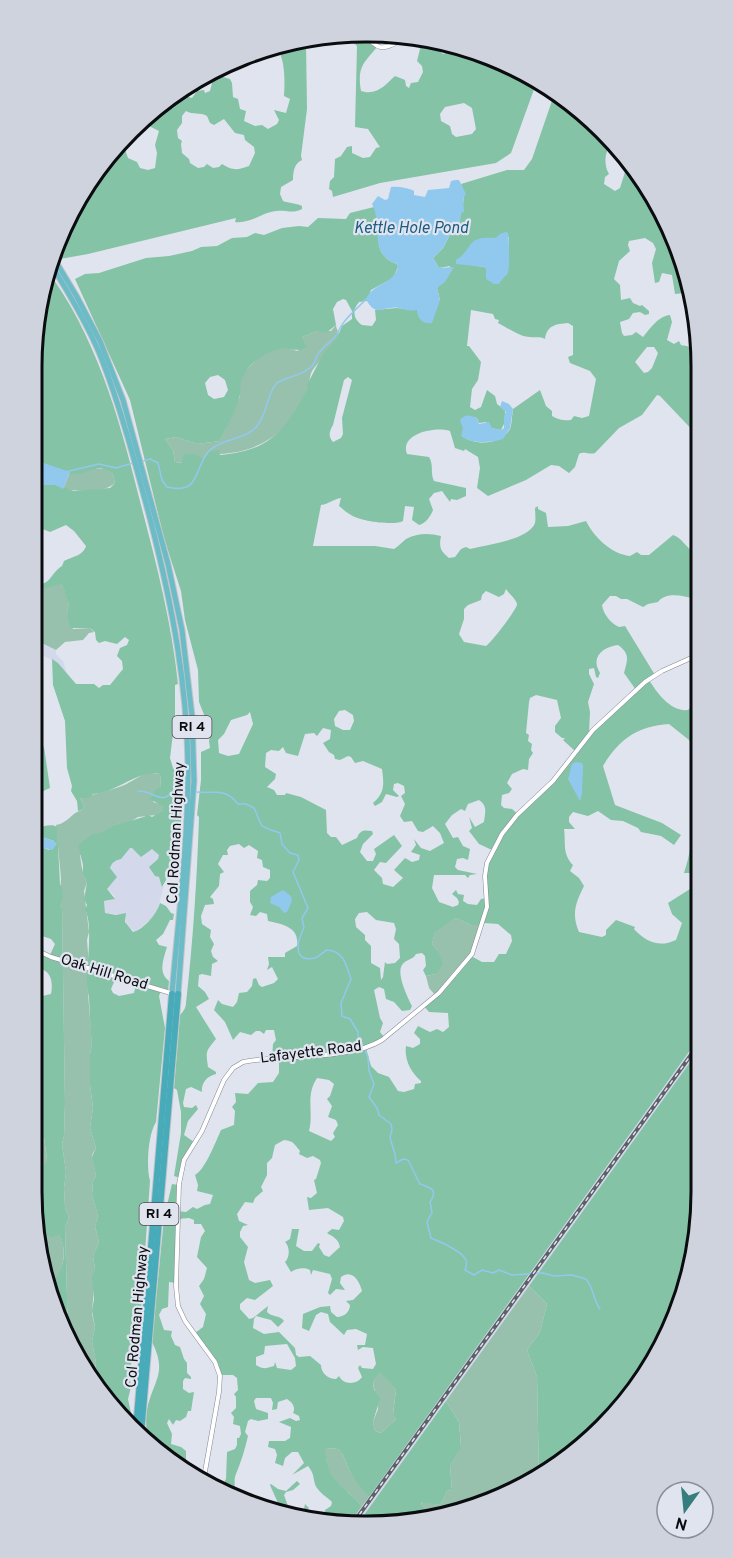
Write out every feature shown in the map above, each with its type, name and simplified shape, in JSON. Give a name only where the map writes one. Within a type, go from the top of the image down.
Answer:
[{"type":"highway","name":"Col Rodman Highway","points":[[58,265],[100,341],[123,400],[167,587],[179,653],[186,720],[188,771],[186,822],[142,1425]]},
{"type":"highway","name":"Col Rodman Highway","points":[[56,274],[82,316],[101,357],[138,462]]},
{"type":"highway","name":"Col Rodman Highway","points":[[136,1420],[175,994]]},
{"type":"street","points":[[371,42],[381,48],[394,44]]},
{"type":"street","name":"Lafayette Road","points":[[205,1473],[220,1376],[215,1362],[185,1321],[178,1306],[176,1286],[179,1184],[184,1160],[201,1131],[224,1080],[233,1068],[243,1062],[340,1052],[374,1044],[434,998],[475,948],[487,907],[487,863],[502,834],[517,815],[553,782],[593,730],[645,682],[662,671],[691,658]]},
{"type":"street","name":"Oak Hill Road","points":[[42,953],[175,994]]},
{"type":"shaded area","points":[[42,644],[56,650],[67,674],[58,663],[44,656]]},
{"type":"shaded area","points":[[130,848],[152,848],[159,855],[157,876],[164,886],[156,915],[135,932],[126,924],[126,917],[123,915],[105,913],[104,901],[113,900],[115,896],[107,889],[117,877],[110,868],[111,865]]},
{"type":"shaded area","points":[[691,1049],[691,1061],[363,1516],[356,1516]]},
{"type":"green space","points":[[372,42],[377,47],[362,66],[361,91],[376,91],[395,76],[405,80],[409,88],[411,83],[418,82],[423,72],[422,66],[417,61],[419,46],[471,59],[510,75],[534,89],[511,153],[496,163],[380,183],[333,197],[329,189],[330,181],[334,177],[335,159],[341,156],[347,147],[352,146],[352,153],[363,158],[370,157],[376,148],[380,147],[368,129],[355,127],[357,46],[354,43]],"holes":[[[464,103],[472,108],[476,129],[472,134],[456,137],[452,134],[450,126],[441,121],[440,114],[445,107]]]},
{"type":"green space","points":[[306,48],[307,109],[302,160],[296,166],[293,180],[281,187],[280,194],[283,201],[300,205],[302,209],[293,212],[272,212],[241,222],[235,222],[236,218],[60,259],[85,204],[109,169],[125,150],[128,158],[137,162],[140,168],[148,170],[155,168],[157,153],[155,145],[159,131],[149,126],[187,96],[192,98],[197,91],[204,90],[205,93],[210,91],[211,81],[223,75],[230,79],[233,97],[238,99],[240,109],[246,111],[244,121],[255,126],[262,125],[268,129],[277,124],[279,120],[274,110],[286,113],[290,99],[284,96],[283,65],[280,54]],"holes":[[[186,111],[207,116],[210,123],[214,125],[224,119],[235,133],[244,135],[245,140],[254,147],[255,153],[249,166],[236,169],[222,164],[213,168],[207,164],[198,168],[190,163],[182,153],[182,141],[178,138],[177,130]]]},
{"type":"green space","points":[[552,101],[596,137],[608,150],[606,163],[609,174],[605,177],[604,184],[615,191],[620,188],[625,172],[620,165],[648,204],[674,262],[683,293],[675,294],[672,275],[662,273],[659,282],[655,283],[652,263],[656,249],[653,243],[645,238],[629,241],[630,251],[619,261],[614,279],[620,285],[621,300],[630,298],[633,303],[642,305],[649,311],[649,314],[633,313],[629,319],[620,322],[622,333],[624,336],[636,332],[643,337],[658,320],[670,315],[672,322],[667,340],[674,344],[679,341],[681,345],[690,347],[691,429],[657,395],[642,415],[619,428],[595,453],[579,454],[575,467],[569,473],[559,466],[551,465],[526,480],[488,496],[477,488],[480,468],[478,457],[465,449],[464,451],[455,448],[450,431],[437,430],[421,433],[409,441],[406,447],[407,454],[429,457],[434,481],[466,488],[466,496],[457,500],[451,499],[450,502],[442,491],[434,493],[429,499],[433,510],[426,521],[419,525],[412,520],[414,507],[405,506],[403,521],[377,522],[351,515],[339,506],[341,498],[336,499],[321,505],[313,546],[375,546],[394,549],[410,537],[432,534],[441,536],[442,551],[449,558],[455,557],[461,549],[466,547],[470,549],[525,534],[535,523],[535,508],[538,506],[538,509],[546,513],[548,527],[568,526],[586,521],[604,544],[623,555],[630,556],[637,552],[641,555],[649,555],[673,535],[691,549],[691,598],[670,596],[643,607],[627,599],[610,596],[602,605],[605,614],[613,623],[619,627],[625,626],[655,675],[649,680],[665,701],[682,710],[688,710],[691,707],[691,744],[669,724],[658,725],[630,736],[609,757],[603,766],[615,805],[662,823],[681,835],[674,845],[661,836],[641,832],[638,828],[623,821],[611,820],[598,811],[588,816],[573,812],[569,817],[569,822],[575,829],[564,829],[566,852],[573,865],[570,871],[579,878],[584,886],[576,908],[575,919],[579,932],[602,937],[606,935],[606,930],[616,920],[635,927],[634,929],[643,937],[653,942],[664,943],[676,940],[682,923],[672,914],[668,903],[691,889],[691,1049],[369,1497],[350,1472],[338,1449],[326,1448],[326,1459],[332,1475],[362,1506],[355,1515],[324,1513],[332,1502],[317,1488],[308,1466],[292,1475],[304,1463],[298,1452],[292,1452],[285,1458],[283,1466],[275,1463],[277,1455],[275,1449],[268,1447],[269,1441],[285,1441],[290,1438],[291,1427],[279,1422],[290,1418],[300,1420],[299,1416],[293,1413],[293,1405],[287,1399],[278,1402],[277,1409],[272,1410],[271,1398],[256,1398],[254,1401],[256,1409],[268,1413],[268,1419],[248,1421],[245,1432],[248,1436],[235,1479],[235,1488],[223,1483],[226,1479],[227,1452],[235,1449],[237,1438],[241,1434],[240,1426],[233,1424],[234,1417],[231,1413],[236,1408],[234,1394],[238,1390],[237,1378],[233,1375],[220,1375],[217,1365],[195,1333],[203,1327],[206,1314],[200,1304],[204,1296],[199,1286],[207,1268],[197,1257],[201,1237],[205,1231],[201,1224],[194,1224],[194,1220],[189,1218],[178,1219],[176,1283],[169,1282],[168,1307],[162,1309],[159,1315],[164,1330],[172,1331],[171,1336],[175,1345],[180,1347],[187,1363],[187,1373],[191,1379],[185,1378],[183,1389],[189,1393],[194,1392],[191,1411],[188,1411],[186,1417],[180,1421],[176,1420],[173,1425],[169,1419],[167,1423],[172,1434],[171,1444],[186,1451],[186,1461],[146,1429],[147,1410],[159,1370],[157,1353],[152,1342],[164,1218],[172,1184],[178,1185],[178,1211],[186,1212],[193,1207],[197,1209],[210,1204],[213,1195],[197,1191],[195,1175],[206,1161],[221,1130],[234,1125],[235,1111],[232,1107],[236,1102],[235,1093],[248,1094],[258,1083],[273,1082],[279,1073],[279,1059],[272,1057],[273,1044],[276,1040],[274,1030],[266,1030],[264,1034],[256,1031],[251,1035],[240,1032],[233,1040],[225,1022],[214,1010],[218,1000],[222,1004],[233,1007],[239,993],[247,992],[252,986],[253,979],[256,978],[262,987],[274,983],[278,979],[272,967],[267,970],[268,957],[285,957],[285,953],[297,946],[297,940],[296,934],[289,927],[268,921],[267,914],[260,912],[256,916],[250,915],[253,907],[250,902],[250,891],[257,885],[258,880],[267,881],[270,878],[270,870],[263,867],[262,860],[257,858],[258,851],[249,845],[244,848],[239,844],[230,846],[227,850],[228,855],[223,855],[218,864],[224,872],[220,874],[219,886],[210,897],[214,904],[205,905],[201,916],[202,924],[211,930],[210,937],[214,944],[211,951],[213,957],[218,961],[212,964],[211,976],[199,975],[198,986],[209,999],[196,1007],[216,1039],[207,1055],[208,1067],[216,1074],[205,1080],[202,1092],[191,1087],[186,1089],[184,1107],[192,1108],[196,1105],[198,1109],[188,1121],[184,1135],[194,1142],[185,1160],[180,1178],[174,1176],[181,1133],[181,1112],[177,1090],[174,1088],[180,1015],[186,1005],[193,934],[201,752],[210,748],[211,732],[199,702],[198,670],[185,620],[181,591],[164,538],[130,400],[75,279],[85,274],[99,273],[146,258],[169,256],[201,247],[217,246],[232,238],[247,237],[255,233],[264,235],[282,228],[308,227],[318,218],[346,219],[350,213],[374,207],[378,223],[379,247],[382,253],[398,267],[393,278],[371,290],[367,301],[359,302],[355,308],[354,314],[359,323],[372,326],[376,320],[375,310],[396,308],[418,310],[440,300],[437,288],[447,277],[450,266],[439,268],[433,258],[443,248],[452,231],[456,230],[463,201],[461,184],[507,170],[524,170],[532,159]],"holes":[[[509,237],[507,274],[502,278],[484,267],[464,264],[460,258],[496,238]],[[346,300],[352,311],[352,319],[342,326],[337,338],[323,354],[300,402],[275,435],[252,449],[238,453],[220,455],[219,450],[210,451],[203,459],[189,454],[183,455],[182,463],[175,462],[173,450],[165,439],[176,437],[197,444],[220,441],[233,415],[243,377],[249,367],[264,356],[280,349],[295,350],[307,347],[302,337],[318,331],[326,333],[336,325],[333,309],[337,302]],[[471,310],[493,314],[495,319],[499,320],[498,323],[526,337],[545,339],[550,328],[568,323],[573,326],[573,355],[568,357],[570,363],[590,371],[596,379],[589,416],[582,418],[574,416],[571,420],[562,420],[552,416],[552,411],[546,406],[540,390],[513,409],[511,427],[501,438],[488,442],[467,439],[462,436],[463,429],[473,417],[477,418],[479,423],[486,422],[491,428],[501,430],[505,422],[505,410],[497,404],[495,396],[487,390],[481,407],[475,410],[470,407],[472,389],[478,380],[481,362],[467,346]],[[647,347],[654,347],[658,353],[652,368],[644,373],[635,362]],[[218,375],[225,380],[228,390],[224,397],[214,399],[208,395],[205,383],[210,377]],[[348,377],[352,380],[342,418],[343,434],[341,438],[333,442],[330,436],[344,380]],[[506,589],[515,600],[516,607],[486,646],[464,642],[459,634],[464,619],[464,609],[481,600],[486,591],[499,597]],[[618,645],[625,651],[627,658],[624,673],[636,690],[589,733],[588,702],[594,684],[589,669],[594,668],[598,678],[600,673],[597,658],[607,648]],[[536,695],[557,700],[561,718],[555,726],[555,732],[565,738],[563,740],[575,751],[542,794],[518,814],[501,805],[502,795],[509,793],[512,789],[507,783],[512,774],[523,769],[528,770],[529,759],[533,753],[532,744],[528,741],[529,735],[526,733],[530,698]],[[345,710],[353,715],[354,721],[350,730],[343,730],[335,726],[334,719],[339,711]],[[250,712],[253,724],[239,754],[228,756],[219,753],[218,740],[231,720]],[[323,728],[331,730],[330,739],[323,743],[335,759],[340,760],[348,756],[355,763],[363,761],[382,769],[383,788],[380,796],[373,803],[375,806],[382,802],[386,794],[399,796],[393,790],[394,784],[398,783],[404,786],[405,793],[401,796],[405,804],[400,816],[404,822],[412,821],[418,831],[423,832],[433,826],[440,833],[444,843],[430,851],[421,848],[414,839],[416,845],[411,852],[420,855],[419,860],[412,862],[405,858],[394,870],[403,878],[393,887],[383,884],[382,878],[374,870],[380,862],[386,863],[402,846],[394,835],[374,849],[376,854],[373,861],[367,861],[360,852],[363,844],[373,834],[372,831],[363,831],[357,838],[342,845],[336,837],[331,837],[327,833],[326,810],[301,797],[286,793],[277,795],[274,790],[267,787],[275,779],[276,774],[265,767],[266,753],[271,750],[279,751],[283,747],[286,753],[298,756],[305,734],[314,733],[317,736]],[[479,800],[484,805],[484,822],[475,827],[469,817],[472,828],[469,831],[479,844],[492,850],[485,872],[487,898],[481,899],[477,905],[468,904],[463,901],[464,895],[458,894],[456,890],[452,894],[459,902],[453,907],[439,902],[432,888],[434,875],[465,875],[468,878],[470,875],[477,874],[458,870],[455,867],[457,859],[468,860],[470,849],[463,846],[458,837],[453,838],[445,824],[461,809],[465,811],[468,804]],[[367,912],[376,920],[394,923],[396,929],[394,939],[399,944],[400,958],[395,963],[385,962],[381,980],[380,968],[371,963],[371,946],[365,940],[365,935],[356,927],[355,919],[359,913]],[[456,918],[471,925],[498,924],[511,935],[512,941],[506,954],[499,954],[494,962],[482,962],[471,956],[424,1006],[429,1012],[448,1013],[449,1027],[443,1032],[437,1029],[430,1032],[418,1026],[414,1033],[420,1039],[420,1044],[413,1048],[406,1046],[406,1056],[421,1083],[415,1084],[414,1089],[398,1091],[389,1077],[378,1073],[371,1066],[366,1048],[385,1038],[380,1032],[383,1023],[374,990],[379,987],[384,989],[386,999],[394,1002],[402,1011],[410,1010],[412,1006],[401,980],[402,965],[416,954],[422,953],[425,956],[426,966],[423,970],[426,976],[436,974],[443,964],[438,951],[432,944],[435,932]],[[317,1078],[329,1080],[334,1084],[327,1099],[332,1106],[328,1117],[336,1120],[338,1125],[333,1133],[335,1137],[331,1141],[309,1131],[311,1091]],[[284,1140],[294,1143],[300,1151],[299,1154],[307,1158],[313,1156],[320,1160],[321,1163],[314,1180],[317,1193],[311,1198],[307,1197],[309,1210],[328,1208],[343,1217],[344,1221],[339,1230],[332,1229],[327,1233],[337,1240],[340,1247],[329,1257],[324,1255],[318,1243],[312,1251],[304,1251],[296,1246],[299,1229],[292,1229],[290,1239],[285,1242],[289,1252],[285,1262],[291,1272],[303,1268],[310,1270],[311,1275],[313,1270],[330,1274],[332,1279],[328,1293],[330,1295],[336,1289],[345,1290],[340,1283],[341,1277],[345,1275],[352,1275],[359,1283],[362,1291],[353,1300],[346,1301],[350,1305],[346,1314],[337,1317],[331,1312],[330,1306],[320,1307],[303,1314],[302,1328],[309,1331],[316,1315],[321,1312],[328,1314],[330,1322],[344,1335],[347,1330],[356,1329],[367,1334],[365,1345],[357,1345],[358,1350],[363,1347],[373,1348],[376,1364],[373,1369],[362,1368],[360,1365],[358,1368],[362,1377],[354,1383],[344,1381],[339,1376],[336,1379],[328,1377],[322,1371],[321,1365],[310,1356],[296,1355],[295,1348],[279,1332],[264,1334],[253,1328],[256,1316],[271,1320],[278,1327],[284,1321],[267,1312],[268,1306],[249,1319],[240,1309],[240,1304],[247,1298],[255,1300],[273,1286],[270,1280],[255,1283],[249,1280],[244,1262],[248,1247],[240,1237],[243,1226],[248,1225],[239,1221],[237,1214],[245,1202],[253,1203],[263,1191],[261,1187],[267,1175],[267,1163],[272,1158],[275,1145]],[[287,1344],[295,1358],[296,1366],[291,1370],[277,1368],[275,1362],[274,1366],[267,1368],[256,1365],[256,1357],[264,1354],[265,1346]],[[380,1372],[396,1390],[393,1414],[396,1419],[381,1433],[375,1431],[373,1422],[380,1398],[374,1390],[373,1382]]]},
{"type":"green space","points":[[54,280],[85,333],[118,419],[168,618],[178,684],[175,685],[175,717],[170,758],[173,768],[179,776],[183,776],[180,847],[177,848],[174,864],[165,872],[166,880],[162,887],[159,877],[155,876],[149,867],[159,855],[152,849],[141,857],[130,848],[110,868],[117,877],[107,889],[115,899],[104,901],[105,913],[116,915],[126,913],[125,922],[133,932],[149,921],[160,903],[174,914],[173,920],[170,920],[163,934],[156,940],[159,945],[167,947],[162,970],[169,981],[168,992],[161,991],[159,996],[165,1028],[156,1122],[148,1151],[150,1181],[139,1338],[129,1371],[131,1387],[128,1399],[131,1414],[95,1369],[92,1341],[95,1327],[92,1311],[94,1299],[92,1278],[95,1269],[93,1256],[99,1242],[95,1226],[98,1216],[92,1195],[93,1181],[96,1176],[92,1157],[96,1148],[90,1128],[93,1108],[90,1085],[92,1044],[87,984],[89,924],[84,899],[87,883],[83,874],[78,845],[93,834],[115,825],[148,815],[152,817],[164,807],[150,799],[156,789],[161,787],[160,774],[143,775],[110,790],[93,794],[89,798],[80,798],[84,806],[78,811],[77,801],[71,791],[72,786],[67,768],[65,721],[53,685],[52,659],[76,684],[94,684],[99,688],[103,685],[110,685],[123,669],[122,661],[117,656],[120,648],[127,645],[129,640],[125,637],[117,644],[105,641],[99,643],[95,632],[90,628],[70,628],[67,612],[69,604],[61,584],[42,589],[42,584],[62,566],[64,561],[80,554],[86,546],[66,525],[50,532],[42,529],[42,485],[56,485],[74,491],[110,488],[115,483],[113,474],[107,470],[98,469],[73,474],[42,463],[42,366],[45,324]],"holes":[[[118,978],[136,984],[134,993],[119,996],[111,989]]]},
{"type":"green space","points":[[336,325],[338,337],[312,371],[308,389],[300,405],[281,430],[269,440],[240,451],[207,454],[205,459],[175,462],[173,450],[165,439],[176,437],[197,444],[220,441],[240,396],[244,372],[258,358],[281,347],[298,351],[302,337],[318,331],[331,331]]},
{"type":"green space","points":[[106,469],[113,474],[115,483],[97,490],[63,489],[70,472]]},
{"type":"green space","points":[[60,583],[69,604],[67,612],[73,629],[90,628],[94,632],[89,633],[83,640],[65,642],[56,650],[42,643],[42,589]]},
{"type":"green space","points":[[42,745],[44,747],[50,788],[42,792]]},
{"type":"green space","points":[[160,774],[161,787],[153,802],[165,807],[162,811],[156,815],[138,817],[130,822],[118,824],[107,830],[80,855],[87,883],[84,891],[89,932],[87,980],[92,1044],[90,1085],[93,1108],[90,1128],[96,1148],[92,1155],[96,1176],[93,1181],[92,1195],[98,1216],[95,1226],[99,1242],[93,1256],[95,1269],[92,1314],[95,1327],[92,1341],[95,1369],[85,1354],[68,1317],[65,1227],[69,1218],[65,1207],[66,1172],[62,1144],[65,1103],[62,908],[56,825],[82,810],[84,806],[80,798],[122,786],[142,775]]},
{"type":"green space","points":[[42,826],[57,827],[60,884],[63,892],[60,905],[62,908],[65,1103],[62,1144],[66,1172],[65,1207],[69,1218],[65,1227],[68,1317],[54,1279],[62,1267],[64,1253],[62,1240],[59,1235],[52,1237],[45,1234],[42,1192],[42,1167],[47,1159],[42,1136],[42,996],[51,994],[52,982],[47,972],[42,970],[42,953],[50,955],[55,944],[51,939],[42,936],[42,848],[49,850],[54,841],[42,837]]},
{"type":"green space","points":[[691,840],[691,873],[684,873],[688,860]]},
{"type":"green space","points":[[456,918],[471,925],[482,925],[471,956],[435,995],[429,988],[426,976],[436,974],[438,951],[432,944],[435,931]]},
{"type":"green space","points":[[691,1061],[690,1213],[685,1255],[674,1296],[648,1354],[624,1389],[596,1421],[564,1449],[539,1466],[537,1377],[527,1350],[540,1332],[547,1304],[529,1286]]},
{"type":"green space","points":[[42,1136],[47,1159],[42,1167]]},
{"type":"green space","points":[[45,1233],[59,1235],[62,1241],[63,1264],[55,1282]]},
{"type":"green space","points":[[529,1286],[547,1304],[540,1332],[527,1350],[537,1377],[539,1466],[510,1483],[471,1499],[425,1511],[421,1504],[423,1501],[438,1505],[447,1491],[452,1490],[450,1466],[461,1446],[459,1422],[446,1401]]},
{"type":"green space","points":[[380,1371],[396,1390],[393,1413],[396,1419],[381,1433],[375,1431],[373,1422],[378,1409],[373,1382]]},
{"type":"green space","points":[[446,1401],[459,1422],[461,1447],[450,1466],[452,1490],[447,1491],[438,1505],[422,1502],[425,1511],[363,1516]]},
{"type":"green space","points":[[326,1448],[338,1449],[343,1455],[350,1472],[369,1497],[362,1506],[332,1475],[326,1459]]},
{"type":"green space","points":[[297,1481],[300,1484],[284,1495],[288,1506],[278,1504],[270,1485],[271,1484],[286,1491]]},
{"type":"water","name":"Kettle Hole Pond","points":[[459,180],[466,194],[463,199],[464,212],[461,213],[460,224],[456,230],[452,231],[443,248],[433,258],[439,268],[454,267],[445,282],[437,288],[440,300],[432,323],[421,320],[417,310],[393,308],[377,310],[373,308],[366,299],[369,294],[388,281],[396,273],[398,267],[382,253],[379,246],[377,222],[372,204],[378,196],[385,200],[388,199],[391,187],[409,189],[414,191],[414,195],[425,197],[428,190],[449,188],[451,181]]},
{"type":"water","points":[[508,233],[509,269],[499,284],[486,279],[484,267],[456,264],[456,260],[475,241],[496,238]]},
{"type":"water","points":[[502,401],[513,409],[510,428],[503,439],[481,442],[461,436],[463,429],[460,420],[466,416],[477,418],[479,424],[489,422],[492,428],[501,430],[504,428],[506,412],[500,407]]},
{"type":"water","points":[[42,462],[70,472],[63,489],[56,485],[42,485]]},
{"type":"water","points":[[582,763],[583,766],[580,801],[568,779],[572,764]]},
{"type":"water","points":[[42,837],[57,844],[52,850],[42,848]]},
{"type":"water","points":[[283,890],[291,896],[292,901],[287,912],[284,913],[279,907],[270,903],[271,897]]},
{"type":"waterway","points":[[143,461],[150,459],[158,463],[162,480],[167,487],[178,488],[191,484],[209,451],[252,431],[260,421],[276,384],[308,370],[346,319],[366,299]]},
{"type":"waterway","points":[[65,472],[99,464],[116,468],[133,463]]},
{"type":"waterway","points":[[138,791],[161,798],[174,790],[180,791]]},
{"type":"waterway","points":[[197,792],[224,793],[238,804],[246,804],[254,808],[261,825],[280,833],[282,844],[290,853],[298,855],[299,860],[293,872],[308,908],[302,918],[304,928],[298,950],[303,957],[308,959],[315,958],[327,950],[333,951],[341,956],[346,964],[351,979],[341,1003],[342,1016],[350,1019],[358,1032],[358,1041],[363,1045],[368,1057],[369,1071],[374,1084],[369,1097],[379,1115],[391,1124],[390,1138],[396,1163],[403,1159],[408,1160],[420,1184],[431,1188],[434,1192],[430,1202],[432,1212],[427,1222],[431,1238],[460,1253],[466,1260],[465,1270],[474,1275],[482,1270],[493,1273],[499,1270],[512,1275],[543,1273],[554,1276],[572,1275],[586,1279],[600,1309]]},
{"type":"railway","points":[[359,1516],[691,1055]]}]
